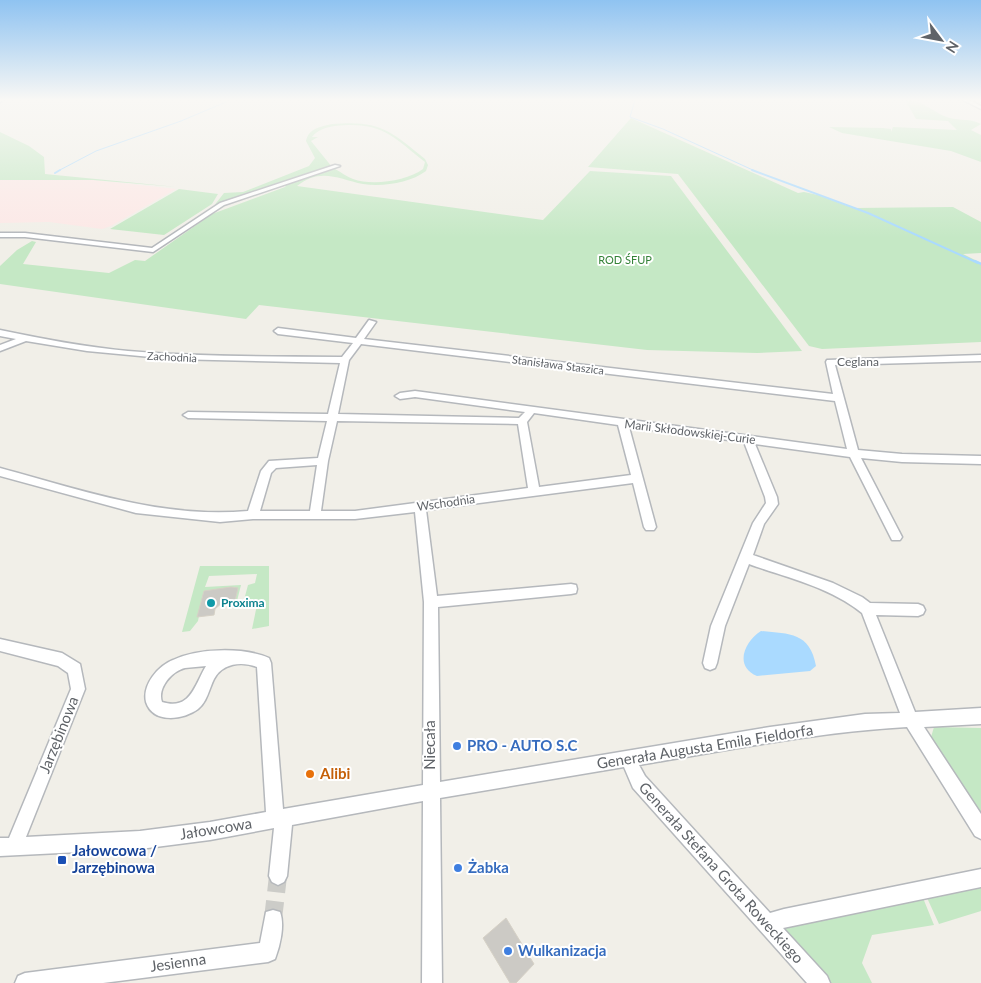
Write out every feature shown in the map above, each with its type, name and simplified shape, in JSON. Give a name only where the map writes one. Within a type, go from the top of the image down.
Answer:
[{"type":"street","points":[[0,235],[25,235],[152,250],[222,204],[335,168]]},
{"type":"street","points":[[315,515],[323,462],[345,360],[372,322]]},
{"type":"street","name":"Stanisława Staszica","points":[[278,331],[356,342],[838,398]]},
{"type":"street","name":"Zachodnia","points":[[0,333],[24,339],[142,356],[188,359],[345,360]]},
{"type":"street","points":[[0,348],[24,339]]},
{"type":"street","name":"Ceglana","points":[[896,537],[853,453],[830,362],[981,358]]},
{"type":"street","name":"Marii Skłodowskiej-Curie","points":[[400,396],[415,394],[623,424],[853,453],[981,460]]},
{"type":"street","points":[[188,415],[522,421],[531,411]]},
{"type":"street","points":[[522,421],[534,491]]},
{"type":"street","points":[[623,424],[650,528]]},
{"type":"street","points":[[710,663],[718,626],[747,558],[759,523],[772,504],[748,440]]},
{"type":"street","points":[[253,515],[266,471],[273,464],[323,462]]},
{"type":"street","name":"Wschodnia","points":[[0,472],[136,509],[220,518],[253,515],[355,515],[638,478]]},
{"type":"street","name":"Niecała","points":[[420,507],[431,602],[431,982]]},
{"type":"street","points":[[747,558],[853,597],[867,609],[910,718],[981,830]]},
{"type":"street","points":[[431,602],[571,589]]},
{"type":"street","points":[[867,609],[918,610]]},
{"type":"street","name":"Jarzębinowa","points":[[0,644],[62,660],[76,669],[78,690],[7,846]]},
{"type":"street","points":[[232,658],[214,668],[199,697],[185,707],[169,710],[162,709],[154,700],[152,694],[157,680],[176,664],[232,658],[256,658],[264,663],[280,819],[278,876]]},
{"type":"street","name":"Generała Augusta Emila Fieldorfa","points":[[430,792],[865,722],[910,718],[981,716]]},
{"type":"street","name":"Generała Stefana Grota Roweckiego","points":[[628,759],[639,782],[820,983]]},
{"type":"street","name":"Jałowcowa","points":[[7,846],[140,840],[280,819],[430,792]]},
{"type":"street","points":[[767,924],[784,918],[981,878]]},
{"type":"street","name":"Jesienna","points":[[25,983],[268,952],[273,919]]},
{"type":"shaded area","points":[[0,180],[93,180],[176,189],[111,226],[102,229],[49,222],[0,223]]},
{"type":"green space","points":[[0,146],[29,146],[44,157],[45,174],[177,187],[93,180],[0,180]]},
{"type":"green space","name":"ROD ŚFUP","points":[[309,146],[315,146],[332,167],[213,207],[224,193],[243,192],[309,166],[315,158]]},
{"type":"green space","name":"ROD ŚFUP","points":[[405,146],[408,146],[425,159],[428,165],[426,171],[412,179],[379,185],[363,184],[338,177],[322,176],[305,180],[297,186],[543,220],[590,171],[671,176],[802,351],[757,353],[647,350],[259,305],[246,319],[0,284],[0,266],[17,250],[32,241],[36,242],[23,264],[109,273],[135,260],[145,261],[212,214],[285,187],[287,184],[335,169],[348,177],[361,181],[389,181],[408,177],[416,173],[423,169],[425,162]]},
{"type":"green space","points":[[607,146],[693,146],[798,193],[804,192],[818,195],[853,208],[953,207],[981,222],[981,253],[963,254],[981,263],[981,342],[822,349],[809,346],[678,174],[588,167]]},
{"type":"green space","points":[[920,146],[981,146],[981,162],[951,151]]},
{"type":"green space","points":[[179,189],[218,194],[212,204],[164,235],[110,229]]},
{"type":"green space","points":[[200,566],[269,566],[269,626],[252,629],[258,600],[244,600],[248,585],[255,583],[257,574],[209,576],[205,587],[241,585],[237,601],[235,601],[237,588],[204,591],[198,621],[190,631],[182,632]]},
{"type":"green space","points":[[934,727],[981,728],[981,821],[929,744]]},
{"type":"green space","points":[[981,879],[981,911],[939,924],[923,889]]},
{"type":"green space","points":[[923,898],[934,925],[872,935],[862,963],[872,983],[825,983],[773,922]]},
{"type":"water","points":[[761,631],[789,634],[797,637],[809,647],[816,666],[810,671],[757,676],[750,672],[744,660],[744,654],[750,641]]},
{"type":"building","name":"Proxima","points":[[231,587],[238,588],[235,601],[223,602],[215,609],[214,615],[197,617],[204,591]]},
{"type":"building","name":"Wulkanizacja","points":[[506,918],[534,964],[516,983],[510,983],[483,938]]},
{"type":"waterway","points":[[58,171],[96,151],[111,146]]},
{"type":"waterway","points":[[700,146],[755,171]]},
{"type":"waterway","points":[[55,173],[60,170]]},
{"type":"waterway","points":[[752,170],[868,213],[978,263]]},
{"type":"waterway","points":[[975,261],[981,264]]},
{"type":"tunnel","points":[[273,919],[278,876]]},
{"type":"place","name":"Proxima","points":[[211,603]]},
{"type":"place","name":"PRO - AUTO S.C","points":[[457,746]]},
{"type":"place","name":"Alibi","points":[[310,774]]},
{"type":"place","name":"Jałowcowa / Jarzębinowa","points":[[62,860]]},
{"type":"place","name":"Żabka","points":[[458,868]]},
{"type":"place","name":"Wulkanizacja","points":[[508,951]]}]
